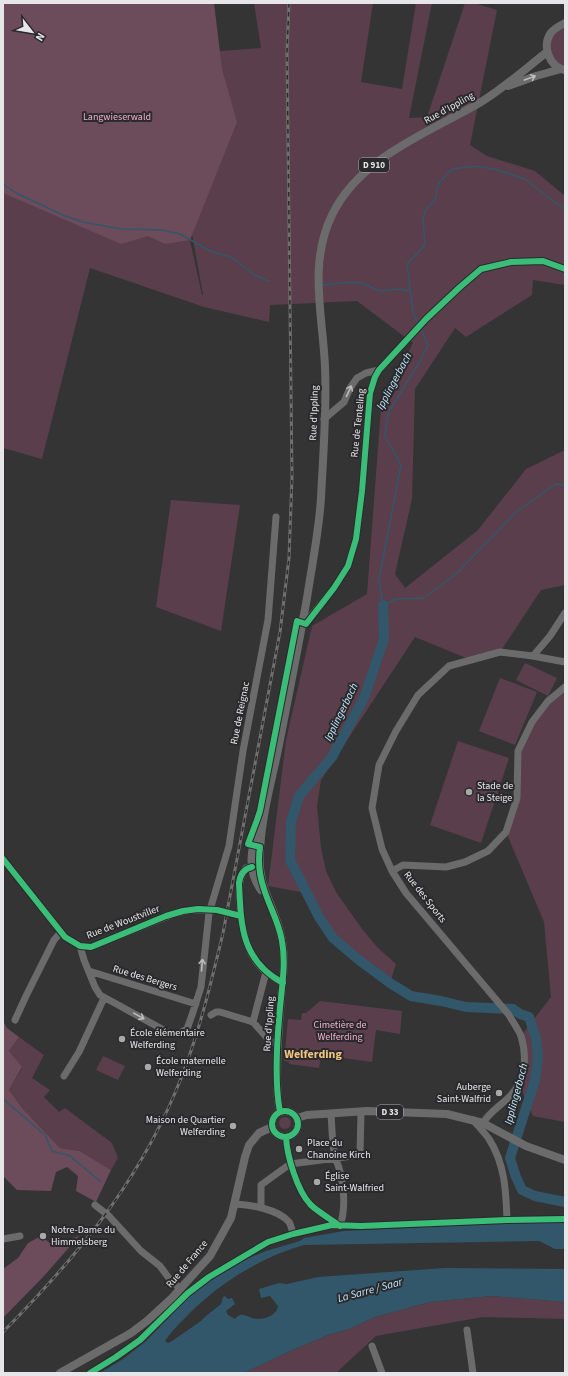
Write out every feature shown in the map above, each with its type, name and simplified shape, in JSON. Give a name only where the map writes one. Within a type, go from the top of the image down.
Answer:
[{"type":"main road","points":[[563,70],[552,63],[547,52],[547,43],[550,34],[557,27],[565,23]]},
{"type":"main road","name":"Rue d'Ippling","points":[[280,1112],[278,1101],[278,1045],[284,948],[278,924],[255,866],[252,845],[262,821],[278,751],[318,531],[321,500],[325,369],[317,278],[323,237],[332,215],[347,191],[372,167],[395,150],[481,102],[547,52]]},
{"type":"main road","name":"Rue d'Ippling","points":[[500,89],[536,76],[563,70]]},
{"type":"main road","points":[[280,1112],[290,1112],[296,1118],[298,1126],[291,1135],[286,1137],[276,1133],[272,1127],[273,1118],[280,1112]]},
{"type":"main road","name":"D 33","points":[[296,1118],[301,1116],[361,1112],[448,1114],[483,1123],[526,1146],[565,1160]]},
{"type":"main road","name":"Rue de France","points":[[60,1373],[131,1333],[154,1315],[210,1256],[231,1218],[245,1157],[249,1146],[259,1132],[272,1127]]},
{"type":"street","name":"Rue de Tenteling","points":[[303,617],[310,617],[334,588],[348,566],[357,531],[362,491],[370,393],[379,370],[426,319],[481,269],[511,262],[543,261]]},
{"type":"street","points":[[324,419],[344,402],[350,388],[357,378],[366,372],[379,370]]},
{"type":"street","name":"Rue de Reignac","points":[[104,998],[167,1032],[175,1034],[182,1033],[187,1029],[196,1004],[201,987],[213,910],[229,846],[243,752],[264,643],[271,590],[276,517]]},
{"type":"street","points":[[533,656],[550,636],[565,613]]},
{"type":"street","name":"Rue des Sports","points":[[483,1123],[487,1115],[511,1095],[522,1078],[525,1058],[521,1036],[509,1014],[406,893],[392,871],[382,848],[372,808],[379,766],[396,731],[418,695],[449,666],[500,652],[565,662]]},
{"type":"street","points":[[392,871],[403,865],[446,867],[465,862],[488,851],[506,832],[517,798],[518,751],[532,722],[548,701],[565,687]]},
{"type":"street","name":"Rue de Woustviller","points":[[3,859],[61,932],[70,941],[80,946],[91,947],[176,913],[191,910],[213,910],[241,916]]},
{"type":"street","points":[[255,866],[245,869],[240,878],[241,916],[244,936],[249,950],[257,963],[266,972],[283,983]]},
{"type":"street","points":[[15,1020],[54,940],[61,932]]},
{"type":"street","points":[[64,1076],[80,1052],[104,998],[97,991],[80,946]]},
{"type":"street","name":"Rue des Bergers","points":[[89,971],[196,1004]]},
{"type":"street","points":[[253,1022],[266,972]]},
{"type":"street","points":[[211,1015],[216,1012],[220,1012],[253,1022],[270,1040],[278,1045]]},
{"type":"street","points":[[261,1208],[261,1185],[290,1164],[360,1155],[361,1112]]},
{"type":"street","points":[[286,1137],[290,1164],[302,1191],[310,1204],[340,1226],[344,1215],[344,1194],[339,1169],[335,1158],[331,1114]]},
{"type":"street","points":[[473,1120],[488,1138],[497,1154],[504,1174],[507,1220]]},
{"type":"street","points":[[95,1204],[117,1224],[132,1242],[160,1266],[168,1277],[180,1288]]},
{"type":"street","points":[[235,1204],[261,1208],[281,1215],[289,1222],[294,1234]]},
{"type":"street","points":[[3,1238],[20,1236]]},
{"type":"street","points":[[467,1330],[473,1373]]},
{"type":"street","points":[[372,1346],[382,1373]]},
{"type":"green space","points":[[3,3],[221,51],[261,48],[254,3],[373,3],[361,82],[402,89],[416,3],[432,3],[409,118],[427,117],[465,3],[474,3],[497,10],[470,145],[487,156],[535,171],[565,196],[565,285],[533,280],[532,295],[466,337],[455,328],[415,389],[412,499],[395,574],[405,588],[478,530],[526,469],[565,450],[565,585],[541,590],[500,652],[471,660],[415,637],[321,780],[317,806],[321,848],[326,871],[336,892],[362,929],[378,948],[396,964],[390,983],[340,945],[322,922],[306,893],[268,886],[286,740],[312,626],[367,594],[381,408],[413,343],[357,301],[270,305],[269,322],[204,307],[90,268],[42,459],[3,448]],"holes":[[[192,234],[203,295],[190,240]]]},
{"type":"green space","name":"Langwieserwald","points":[[3,3],[214,3],[222,69],[237,122],[190,240],[165,244],[148,236],[121,244],[3,193]]},
{"type":"green space","points":[[565,27],[565,67],[554,58],[550,47],[553,35]]},
{"type":"green space","points":[[171,500],[240,505],[221,631],[156,607]]},
{"type":"green space","points":[[525,663],[557,678],[548,696],[516,680]]},
{"type":"green space","points":[[500,678],[537,692],[515,745],[479,731]]},
{"type":"green space","points":[[565,687],[565,1122],[533,1116],[519,1084],[521,1078],[521,1036],[551,997],[544,922],[506,832],[517,798],[518,751],[532,722]]},
{"type":"green space","name":"Stade de la Steige","points":[[458,741],[509,758],[481,843],[430,825]]},
{"type":"green space","name":"Cimetière de Welferding","points":[[320,1001],[402,1011],[400,1034],[376,1030],[372,1062],[321,1055],[319,1068],[289,1064],[289,1062],[284,1061],[288,1019],[301,1020],[302,1013],[306,1013]]},
{"type":"green space","points":[[3,1021],[7,1028],[19,1037],[9,1051],[22,1067],[9,1090],[23,1109],[60,1148],[80,1151],[111,1170],[96,1202],[76,1191],[78,1176],[67,1167],[56,1172],[51,1191],[17,1190],[3,1176]]},
{"type":"green space","points":[[19,1037],[44,1055],[32,1078],[50,1090],[44,1097],[59,1112],[65,1108],[112,1143],[118,1158],[111,1170],[80,1151],[60,1148],[23,1109],[9,1090],[22,1068],[9,1051]]},
{"type":"green space","points":[[103,1056],[125,1066],[118,1080],[96,1070]]},
{"type":"green space","points":[[283,1117],[287,1117],[291,1123],[287,1129],[283,1129],[279,1125],[279,1121]]},
{"type":"green space","points":[[41,1236],[52,1245],[79,1236],[44,1276],[3,1318],[3,1269],[18,1258],[28,1243]]},
{"type":"green space","points":[[492,1296],[565,1302],[565,1319],[483,1317],[376,1336],[336,1373],[244,1373],[288,1352],[328,1335],[349,1329],[375,1317],[430,1302]]},
{"type":"water","name":"La Sarre / Saar","points":[[549,1221],[565,1222],[565,1247],[563,1249],[555,1249],[539,1241],[304,1245],[270,1257],[254,1265],[223,1285],[173,1330],[165,1341],[168,1343],[172,1341],[201,1321],[221,1304],[223,1297],[225,1296],[228,1299],[232,1298],[235,1304],[226,1311],[228,1315],[235,1319],[240,1315],[245,1315],[251,1318],[260,1319],[275,1313],[278,1306],[270,1296],[261,1298],[259,1289],[279,1283],[287,1284],[318,1277],[445,1268],[565,1269],[565,1302],[492,1296],[430,1302],[375,1317],[349,1329],[328,1335],[288,1352],[244,1373],[100,1373],[123,1359],[145,1342],[189,1297],[216,1277],[249,1258],[266,1251],[300,1241],[304,1238],[344,1231]]},
{"type":"waterway","name":"Ipplingerbach","points":[[418,324],[413,312],[407,264],[425,245],[423,219],[425,211],[435,200],[438,184],[452,169],[475,166],[494,169],[525,179],[565,210]]},
{"type":"waterway","points":[[3,184],[16,193],[65,216],[83,222],[121,229],[162,230],[180,234],[210,251],[233,258],[254,275],[268,281]]},
{"type":"waterway","points":[[322,285],[351,282],[362,283],[380,291],[399,289],[410,291]]},
{"type":"waterway","name":"Ipplingerbach","points":[[421,329],[428,345],[419,363],[388,413],[385,436],[401,465],[379,579],[383,605],[396,599],[424,598],[457,573],[516,512],[556,484],[565,485]]},
{"type":"waterway","name":"Ipplingerbach","points":[[383,605],[384,639],[364,698],[332,757],[299,796],[291,822],[290,860],[319,917],[333,938],[390,983],[411,996],[466,1007],[513,1009],[520,1014],[529,1017],[536,1038],[538,1057],[535,1080],[510,1158],[522,1190],[535,1196],[565,1202]]},
{"type":"waterway","points":[[3,1099],[45,1135],[52,1151],[70,1156],[101,1182]]},
{"type":"railway","points":[[3,1332],[78,1250],[101,1221],[141,1160],[159,1127],[183,1074],[208,994],[223,933],[280,632],[289,558],[292,477],[287,52],[289,3]]},
{"type":"cycle path","points":[[280,1112],[277,1087],[277,1060],[284,958],[283,949],[279,927],[261,878],[259,863],[260,847],[248,844],[260,811],[297,621],[306,624],[334,588],[348,566],[356,539],[362,491],[370,393],[375,377],[379,370],[426,319],[481,269],[511,262],[543,261],[565,269]]},
{"type":"cycle path","points":[[3,859],[65,937],[80,946],[91,947],[166,916],[183,911],[198,909],[217,910],[241,916]]},
{"type":"cycle path","points":[[252,867],[246,869],[242,873],[239,883],[241,914],[246,940],[251,953],[259,964],[269,974],[283,983]]},
{"type":"cycle path","points":[[285,1111],[294,1115],[298,1124],[294,1133],[285,1137],[276,1133],[272,1124],[276,1115],[285,1111]]},
{"type":"cycle path","points":[[286,1137],[288,1154],[297,1182],[305,1198],[316,1209],[340,1226]]},
{"type":"cycle path","points":[[90,1373],[140,1340],[188,1293],[209,1277],[268,1242],[293,1234],[332,1225],[361,1226],[565,1219]]},
{"type":"place","name":"Stade de la Steige","points":[[469,792]]},
{"type":"place","name":"École élémentaire Welferding","points":[[122,1039]]},
{"type":"place","name":"École maternelle Welferding","points":[[148,1067]]},
{"type":"place","name":"Auberge Saint-Walfrid","points":[[499,1093]]},
{"type":"place","name":"Maison de Quartier Welferding","points":[[233,1126]]},
{"type":"place","name":"Place du Chanoine Kirch","points":[[299,1149]]},
{"type":"place","name":"Église Saint-Walfried","points":[[317,1182]]},
{"type":"place","name":"Notre-Dame du Himmelsberg","points":[[43,1236]]},
{"type":"district","name":"Welferding","points":[[313,1054]]}]
